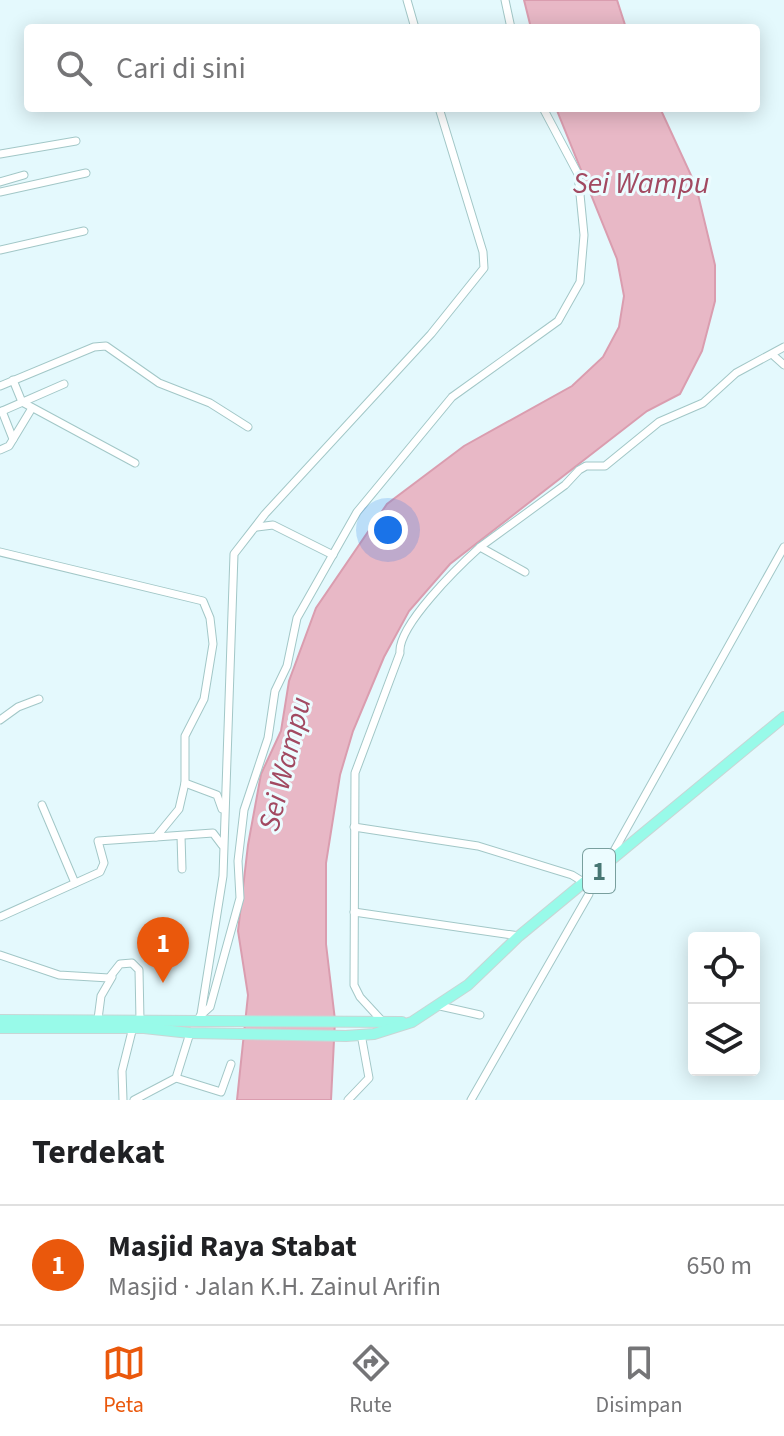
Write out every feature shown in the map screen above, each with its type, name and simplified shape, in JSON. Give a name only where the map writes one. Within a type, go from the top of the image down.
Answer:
[{"type":"highway","name":"1","points":[[0,1028],[199,1020],[211,1028],[346,1036],[412,1022],[440,1006],[519,936],[784,717]]},
{"type":"highway","name":"1","points":[[0,1020],[98,1019],[135,1022],[190,1033],[211,1028],[347,1024],[386,1026]]},
{"type":"street","points":[[407,0],[414,24]]},
{"type":"street","points":[[505,0],[510,24]]},
{"type":"street","points":[[199,1020],[222,888],[225,847],[232,563],[238,548],[254,528],[431,334],[484,268],[483,252],[440,112]]},
{"type":"street","points":[[199,1020],[210,1007],[238,906],[244,810],[268,738],[275,691],[287,666],[291,633],[370,494],[405,458],[452,397],[558,321],[571,301],[584,261],[578,174],[545,112]]},
{"type":"street","points":[[0,154],[76,141]]},
{"type":"street","points":[[0,192],[86,173]]},
{"type":"street","points":[[0,182],[24,175]]},
{"type":"street","points":[[0,250],[84,231]]},
{"type":"street","points":[[0,386],[94,347],[106,346],[159,383],[210,403],[248,427]]},
{"type":"street","points":[[386,1026],[360,997],[354,985],[355,773],[400,653],[399,648],[415,617],[480,547],[565,485],[579,470],[586,466],[605,466],[659,422],[703,403],[736,373],[774,356],[784,347]]},
{"type":"street","points":[[774,356],[784,365]]},
{"type":"street","points":[[13,380],[22,402],[135,463]]},
{"type":"street","points":[[13,439],[1,411],[64,384]]},
{"type":"street","points":[[0,450],[13,439],[32,408]]},
{"type":"street","points":[[254,528],[273,525],[333,555]]},
{"type":"street","points":[[480,547],[525,572]]},
{"type":"street","points":[[608,864],[620,835],[784,547]]},
{"type":"street","points":[[0,552],[206,604],[213,648],[203,703],[185,736],[185,783],[178,812],[156,837]]},
{"type":"street","points":[[0,720],[18,707],[39,699]]},
{"type":"street","points":[[185,783],[217,795],[225,823]]},
{"type":"street","points":[[42,805],[75,883]]},
{"type":"street","points":[[354,827],[478,846],[588,881],[589,894],[471,1100]]},
{"type":"street","points":[[0,917],[104,867],[98,841],[213,833],[225,847]]},
{"type":"street","points":[[181,836],[182,869]]},
{"type":"street","points":[[222,888],[230,874],[238,871]]},
{"type":"street","points":[[354,912],[519,936]]},
{"type":"street","points":[[0,955],[59,975],[112,977]]},
{"type":"street","points":[[98,1019],[101,996],[112,977],[120,964],[132,963],[139,970],[135,1022],[122,1071],[123,1100]]},
{"type":"street","points":[[440,1006],[480,1015]]},
{"type":"street","points":[[176,1078],[190,1033]]},
{"type":"street","points":[[348,1100],[369,1078],[361,1034]]},
{"type":"street","points":[[134,1100],[176,1078],[221,1092],[231,1064]]},
{"type":"water","points":[[524,0],[617,0],[625,24],[530,24]]},
{"type":"water","name":"Sei Wampu","points":[[558,112],[662,112],[696,186],[715,265],[715,301],[702,351],[680,394],[647,411],[450,564],[409,611],[384,657],[353,731],[340,775],[326,863],[326,944],[335,1020],[331,1100],[237,1100],[248,995],[238,931],[248,845],[261,774],[281,731],[289,681],[316,608],[387,504],[464,446],[572,386],[603,357],[619,327],[624,296],[617,259]]},
{"type":"place","name":"Masjid Raya Stabat","points":[[163,983]]}]
